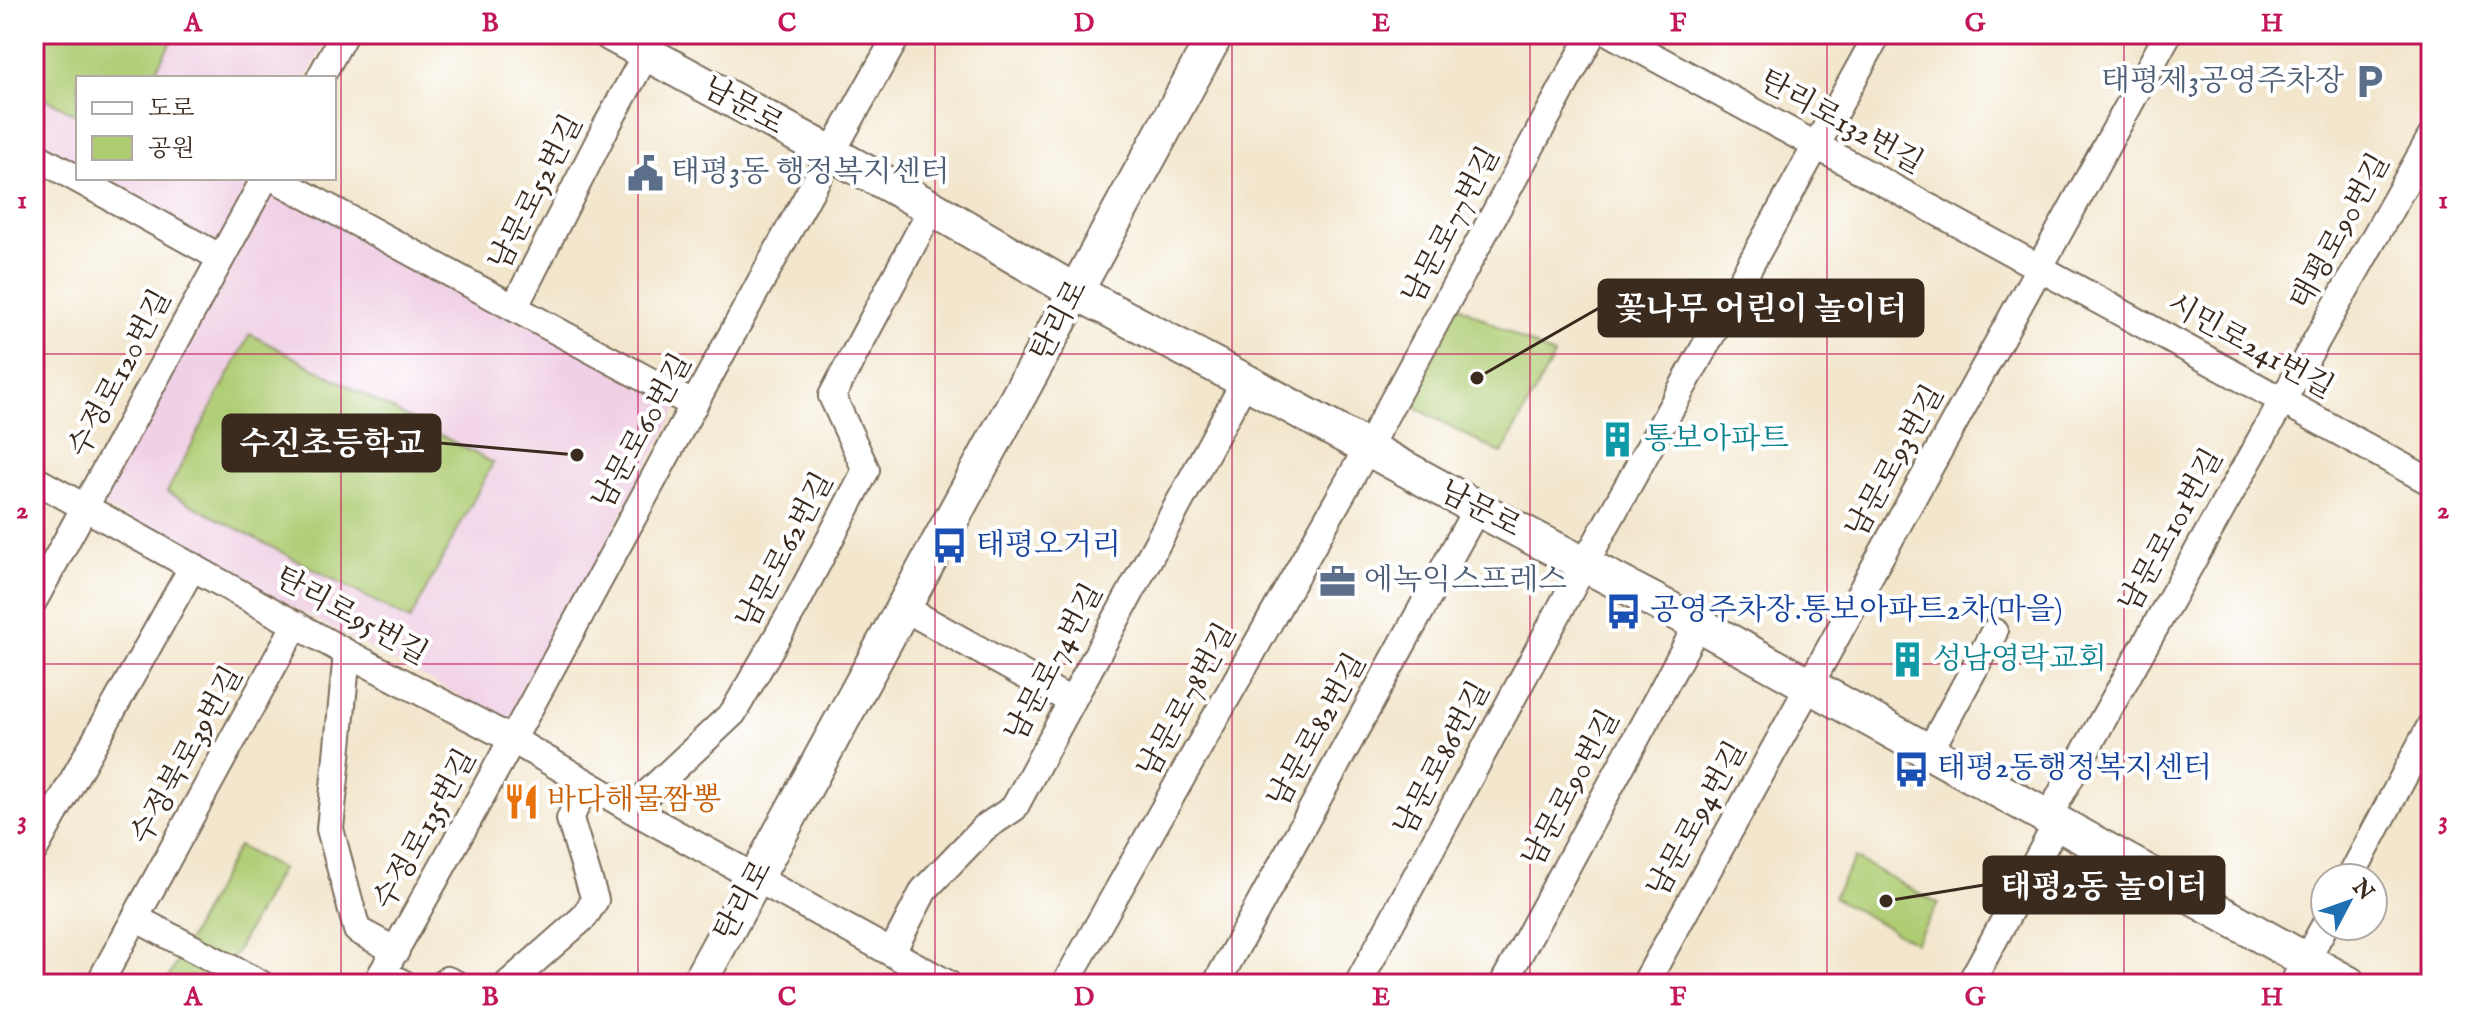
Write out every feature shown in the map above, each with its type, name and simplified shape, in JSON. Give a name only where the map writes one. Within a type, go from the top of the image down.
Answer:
[{"type":"main road","name":"탄리로","points":[[698,984],[1216,34]]},
{"type":"main road","name":"남문로","points":[[616,35],[932,208],[1076,292],[1698,624],[2052,820],[2299,972],[2349,984]]},
{"type":"street","points":[[321,76],[344,34]]},
{"type":"street","name":"남문로60번길","points":[[513,740],[898,34]]},
{"type":"street","name":"남문로77번길","points":[[1367,449],[1592,34]]},
{"type":"street","name":"탄리로132번길","points":[[1612,34],[2039,268]]},
{"type":"street","name":"남문로86번길","points":[[1358,984],[1584,565],[1878,34]]},
{"type":"street","name":"남문로93번길","points":[[1809,686],[2168,34]]},
{"type":"street","name":"남문로52번길","points":[[646,54],[514,308],[694,405]]},
{"type":"street","name":"태평로90번길","points":[[2282,401],[2431,137]]},
{"type":"street","points":[[34,155],[76,178]]},
{"type":"street","points":[[79,180],[221,258]]},
{"type":"street","name":"수정로120번길","points":[[34,600],[264,180]]},
{"type":"street","points":[[278,180],[514,308]]},
{"type":"street","name":"남문로62번길","points":[[631,809],[733,713],[795,606],[866,470],[832,396],[932,208]]},
{"type":"street","name":"시민로241번길","points":[[2039,268],[2431,482]]},
{"type":"street","name":"남문로74번길","points":[[892,952],[924,890],[984,828],[1014,808],[1245,381]]},
{"type":"street","name":"남문로101번길","points":[[1970,984],[2052,820],[2282,401]]},
{"type":"street","name":"남문로78번길","points":[[1065,984],[1367,449]]},
{"type":"street","name":"탄리로95번길","points":[[34,479],[347,653],[513,740],[631,809],[892,952],[919,977],[948,984]]},
{"type":"street","name":"남문로82번길","points":[[1216,984],[1477,508]]},
{"type":"street","points":[[34,850],[193,566]]},
{"type":"street","points":[[904,608],[1071,701]]},
{"type":"street","name":"수정북로39번길","points":[[99,984],[296,624]]},
{"type":"street","name":"남문로90번길","points":[[1503,984],[1698,624]]},
{"type":"street","points":[[1929,752],[1994,632]]},
{"type":"street","name":"수정로135번길","points":[[347,653],[330,829],[357,930],[390,973],[513,740]]},
{"type":"street","name":"남문로94번길","points":[[1645,984],[1809,686]]},
{"type":"street","points":[[2358,862],[2431,725]]},
{"type":"street","points":[[508,984],[584,917],[595,900],[570,819],[586,783]]},
{"type":"street","points":[[135,918],[261,984]]},
{"type":"street","points":[[2299,972],[2316,942]]},
{"type":"street","points":[[442,984],[447,980],[456,984]]},
{"type":"shaded area","points":[[34,34],[330,34],[307,76],[76,76],[76,171],[34,148]]},
{"type":"shaded area","points":[[93,180],[251,180],[214,247]]},
{"type":"shaded area","points":[[267,184],[680,404],[510,723],[98,503]]},
{"type":"green space","points":[[34,34],[175,34],[153,76],[76,76],[76,115],[34,92]]},
{"type":"green space","points":[[1452,302],[1554,356],[1502,454],[1401,400]]},
{"type":"green space","points":[[250,334],[493,463],[410,620],[167,492]]},
{"type":"green space","points":[[238,846],[281,869],[219,984],[165,984]]},
{"type":"green space","points":[[1855,858],[1938,904],[1915,943],[1833,897]]},
{"type":"place","name":"태평제3공영주차장","points":[[2370,82]]},
{"type":"place","name":"태평3동 행정복지센터","points":[[645,173]]},
{"type":"place","name":"꽃나무 어린이 놀이터","points":[[1477,378]]},
{"type":"place","name":"통보아파트","points":[[1618,440]]},
{"type":"place","name":"수진초등학교","points":[[577,455]]},
{"type":"place","name":"태평오거리","points":[[950,546]]},
{"type":"place","name":"에녹익스프레스","points":[[1338,581]]},
{"type":"place","name":"공영주차장.통보아파트2차(마을)","points":[[1624,611]]},
{"type":"place","name":"성남영락교회","points":[[1907,660]]},
{"type":"place","name":"태평2동행정복지센터","points":[[1911,769]]},
{"type":"place","name":"바다해물짬뽕","points":[[521,801]]},
{"type":"place","name":"태평2동 놀이터","points":[[1886,901]]}]
